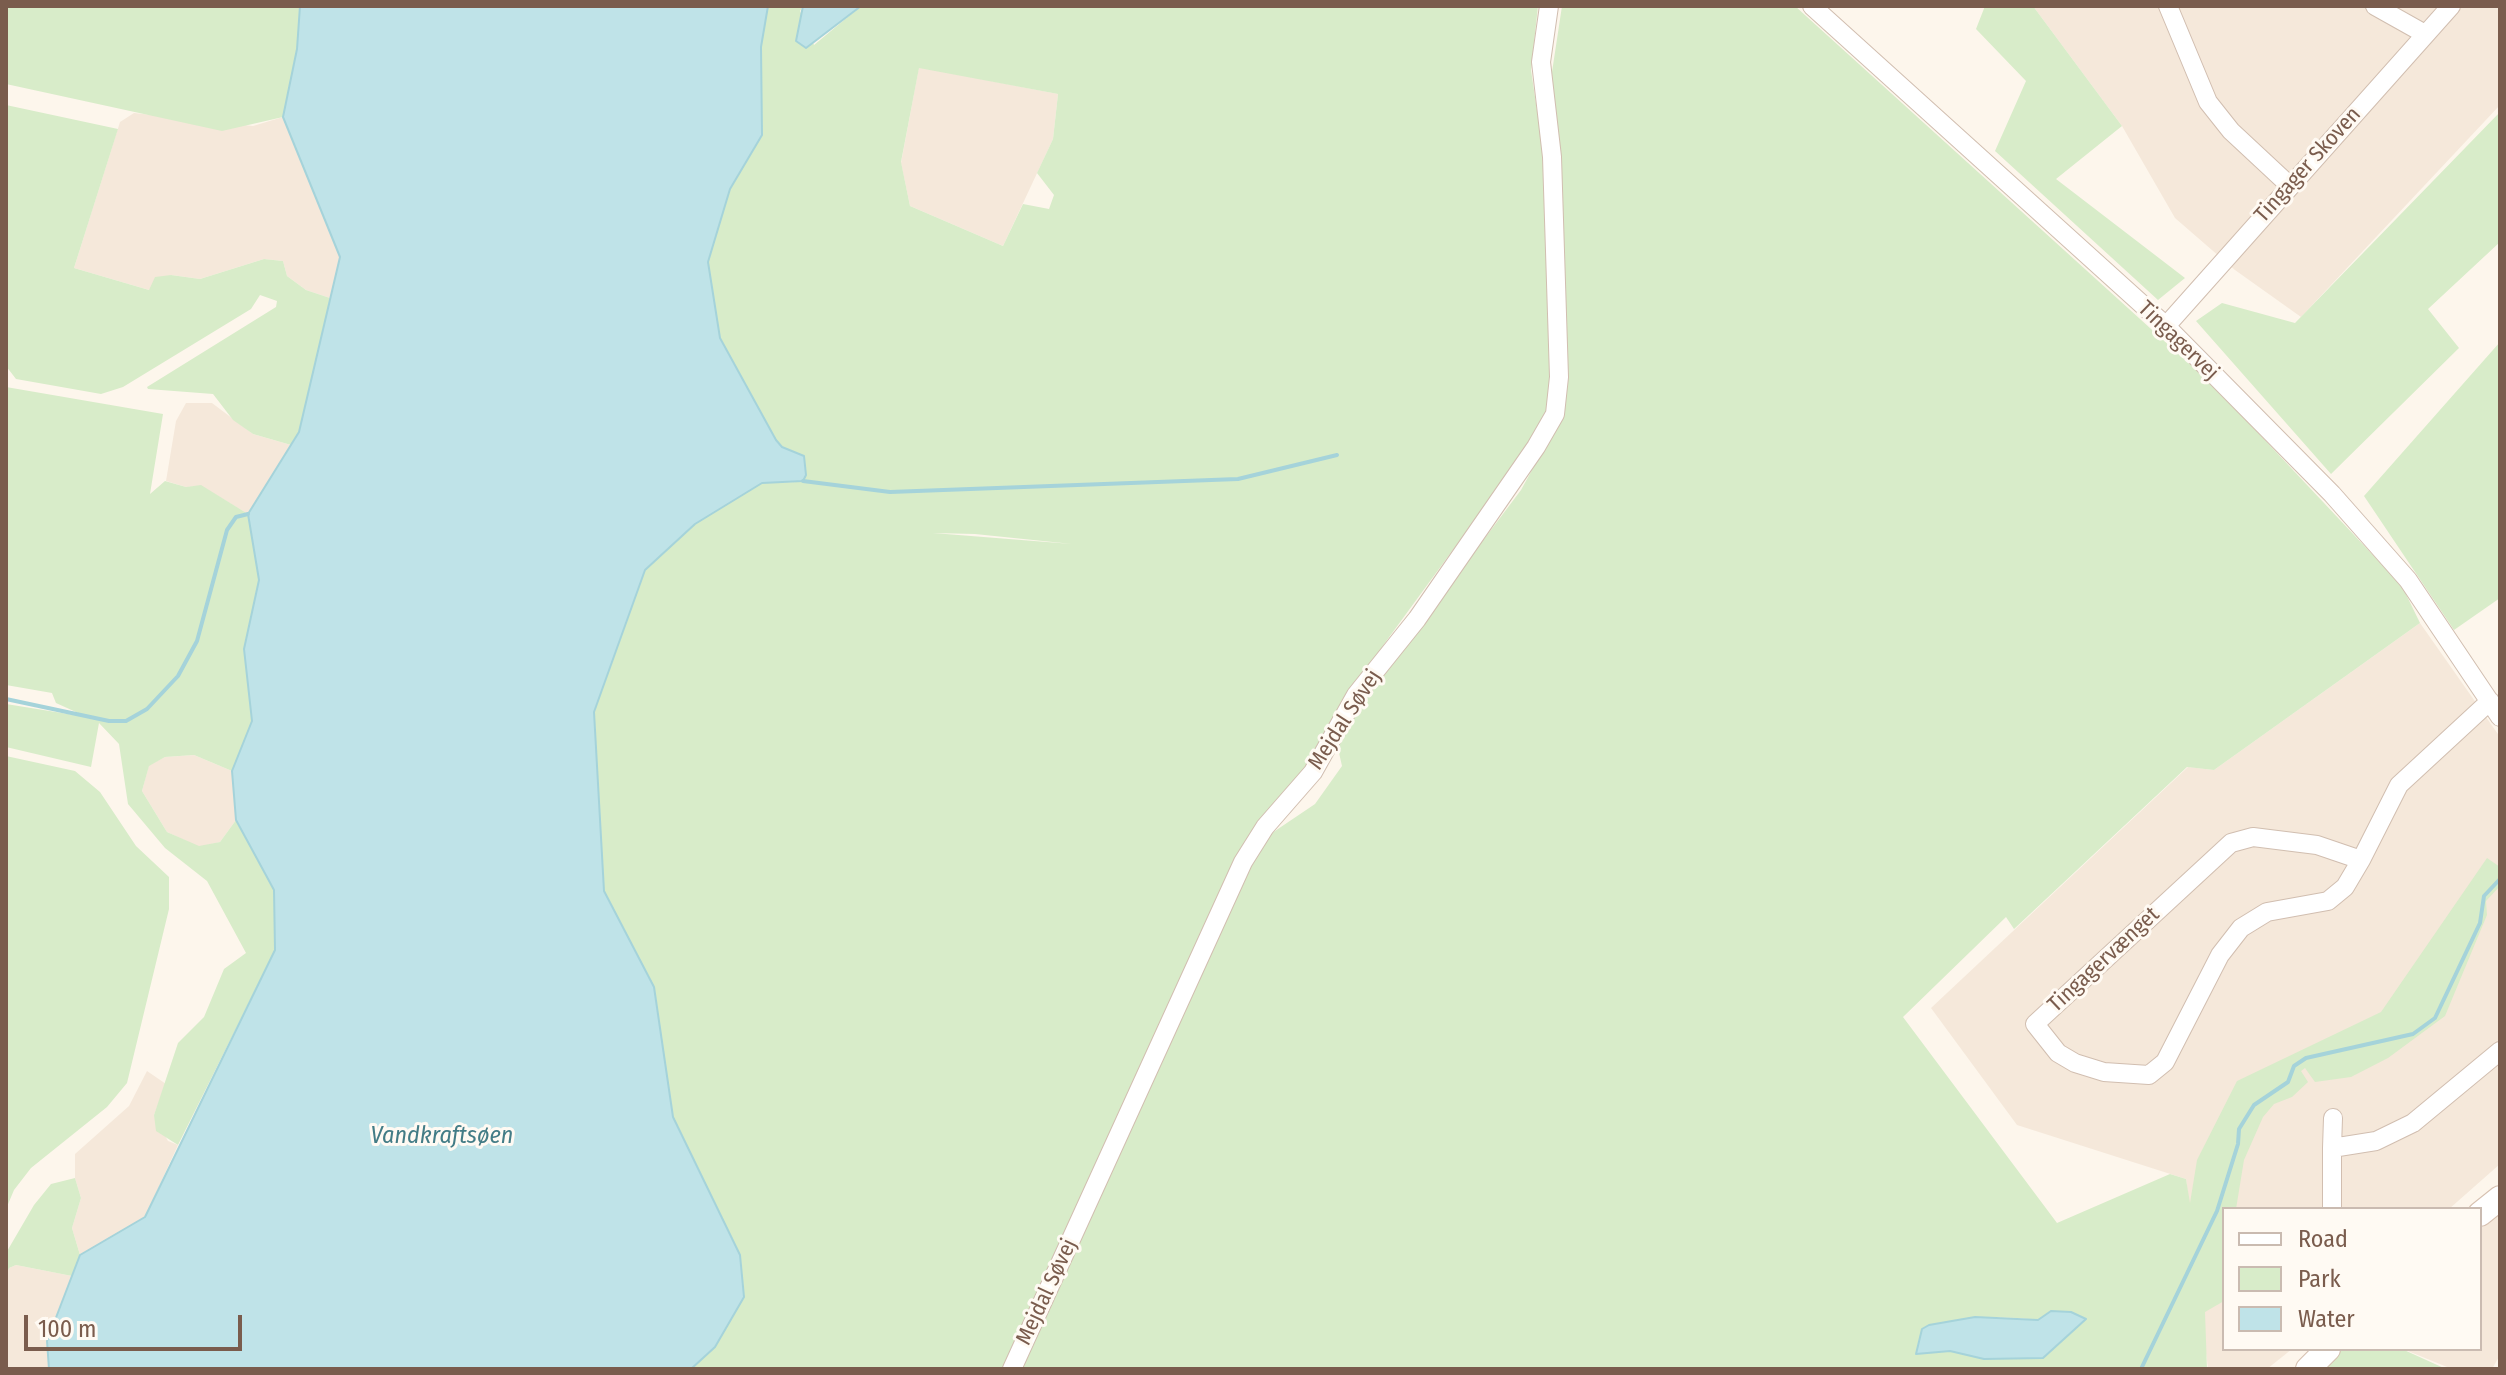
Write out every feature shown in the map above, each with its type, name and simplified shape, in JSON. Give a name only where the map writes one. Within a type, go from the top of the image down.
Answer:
[{"type":"street","name":"Mejdal Søvej","points":[[1012,1369],[1243,862],[1265,827],[1313,772],[1356,695],[1417,619],[1536,447],[1555,414],[1559,377],[1552,157],[1541,62],[1549,6]]},
{"type":"street","name":"Tingagervej","points":[[1812,6],[2166,326],[2332,494],[2408,580],[2495,709]]},
{"type":"street","points":[[2168,6],[2208,102],[2231,131],[2289,185]]},
{"type":"street","points":[[2375,6],[2425,34]]},
{"type":"street","name":"Tingager Skoven","points":[[2166,326],[2451,6]]},
{"type":"street","name":"Tingagervænget","points":[[2361,860],[2317,845],[2253,837],[2231,843],[2035,1024],[2058,1053],[2075,1063],[2104,1072],[2149,1075],[2165,1062],[2220,955],[2241,928],[2267,912],[2328,901],[2345,887],[2361,860],[2399,785],[2495,709]]},
{"type":"street","points":[[2332,1148],[2376,1141],[2413,1123],[2500,1051]]},
{"type":"street","points":[[2332,1207],[2333,1118]]},
{"type":"street","points":[[2482,1212],[2500,1198]]},
{"type":"street","points":[[2308,1369],[2326,1351]]},
{"type":"shaded area","points":[[2033,6],[2500,6],[2500,105],[2301,317],[2235,270],[2175,218],[2122,126]]},
{"type":"shaded area","points":[[919,67],[1058,94],[1053,139],[1003,246],[910,206],[901,163]]},
{"type":"shaded area","points":[[134,113],[253,126],[283,117],[340,257],[330,298],[306,290],[287,276],[283,261],[264,259],[200,279],[171,275],[149,290],[74,268],[120,122]]},
{"type":"shaded area","points":[[186,403],[212,403],[253,434],[291,445],[248,514],[201,486],[186,487],[166,481],[176,421]]},
{"type":"shaded area","points":[[2420,623],[2500,737],[2500,1164],[2451,1207],[2222,1207],[2222,1351],[2290,1351],[2267,1369],[2208,1369],[2186,1179],[2017,1125],[1931,1008],[2188,767],[2214,770]]},
{"type":"shaded area","points":[[194,755],[232,771],[236,820],[220,842],[199,847],[167,832],[142,791],[149,765],[165,757]]},
{"type":"shaded area","points":[[147,1071],[166,1084],[154,1115],[168,1141],[178,1145],[145,1217],[80,1255],[72,1228],[81,1198],[75,1178],[75,1154],[129,1106]]},
{"type":"shaded area","points":[[2500,1209],[2500,1355],[2492,1369],[2452,1369],[2408,1351],[2482,1351],[2482,1223]]},
{"type":"shaded area","points":[[16,1265],[72,1276],[47,1341],[49,1369],[6,1369],[6,1276],[9,1268]]},
{"type":"green space","points":[[6,6],[300,6],[297,49],[283,117],[222,131],[6,84]]},
{"type":"green space","points":[[768,6],[803,6],[800,11],[814,45],[861,6],[1538,6],[1531,70],[1546,171],[1551,396],[1539,432],[1387,640],[1350,695],[1313,764],[1279,801],[1004,1369],[691,1369],[715,1347],[740,1255],[673,1117],[654,987],[604,891],[594,712],[645,570],[695,524],[762,483],[797,482],[804,456],[782,447],[776,440],[720,338],[708,262],[730,189],[762,135],[761,47]],"holes":[[[919,68],[1058,94],[1053,139],[1037,173],[1054,195],[1049,209],[1023,204],[1003,246],[910,206],[901,162]],[[933,533],[975,534],[1072,544]]]},
{"type":"green space","points":[[1562,6],[1795,6],[2215,387],[2402,586],[2420,623],[2214,770],[2187,767],[2014,929],[2006,917],[1903,1017],[2057,1223],[2170,1174],[2186,1179],[2190,1203],[2197,1160],[2237,1081],[2381,1012],[2487,858],[2500,867],[2500,886],[2486,901],[2487,915],[2445,1016],[2388,1058],[2351,1077],[2315,1082],[2305,1068],[2301,1071],[2308,1082],[2292,1097],[2274,1104],[2263,1117],[2244,1160],[2236,1207],[2222,1207],[2222,1302],[2205,1312],[2207,1369],[1019,1369],[1249,868],[1272,833],[1315,804],[1342,766],[1337,744],[1360,704],[1521,490],[1561,417],[1566,379],[1552,72]],"holes":[[[1975,1317],[2038,1320],[1984,1359],[1950,1351]]]},
{"type":"green space","points":[[1985,6],[2033,6],[2122,126],[2056,179],[2185,278],[2158,300],[1995,151],[2026,81],[1976,29]]},
{"type":"green space","points":[[6,105],[118,129],[74,268],[149,290],[155,277],[171,275],[200,279],[264,259],[283,261],[287,276],[306,290],[330,298],[299,432],[291,445],[253,434],[233,420],[213,394],[147,387],[276,307],[277,301],[260,295],[251,309],[123,387],[101,394],[16,379],[6,366]]},
{"type":"green space","points":[[2500,112],[2500,242],[2428,309],[2459,348],[2331,474],[2196,321],[2222,303],[2295,323]]},
{"type":"green space","points":[[2500,342],[2500,598],[2454,630],[2364,496]]},
{"type":"green space","points":[[6,387],[163,414],[150,494],[165,481],[186,487],[201,485],[248,514],[259,580],[244,649],[252,721],[232,771],[194,755],[165,757],[149,766],[142,791],[167,832],[199,846],[220,842],[236,820],[274,890],[275,950],[178,1145],[156,1131],[154,1115],[178,1043],[204,1017],[224,969],[246,953],[207,881],[165,848],[128,804],[119,744],[99,723],[91,767],[6,747],[6,704],[87,717],[56,703],[52,693],[6,685]]},
{"type":"green space","points":[[6,756],[75,771],[100,792],[136,846],[169,877],[169,909],[127,1083],[107,1107],[31,1168],[14,1190],[6,1209]]},
{"type":"green space","points":[[75,1178],[81,1198],[72,1228],[80,1255],[72,1276],[16,1265],[9,1268],[6,1276],[6,1253],[34,1205],[51,1184]]},
{"type":"green space","points":[[2339,1351],[2406,1351],[2446,1369],[2320,1369]]},
{"type":"water","name":"Vandkraftsøen","points":[[300,6],[768,6],[761,47],[762,135],[730,189],[708,262],[720,338],[776,440],[782,447],[804,456],[806,475],[803,481],[762,483],[695,524],[645,570],[594,712],[604,891],[654,987],[673,1117],[740,1255],[744,1297],[715,1347],[691,1369],[49,1369],[47,1341],[80,1255],[145,1217],[275,950],[274,890],[236,820],[232,771],[252,721],[244,649],[259,580],[248,514],[299,432],[340,257],[283,117],[297,49]]},
{"type":"water","points":[[803,6],[861,6],[806,48],[796,41]]},
{"type":"water","points":[[2051,1311],[2071,1312],[2086,1319],[2043,1358],[1984,1359],[1950,1351],[1916,1354],[1922,1329],[1929,1325],[1975,1317],[2038,1320]]},
{"type":"waterway","points":[[803,481],[890,492],[1238,479],[1337,455]]},
{"type":"waterway","points":[[6,699],[109,721],[126,721],[147,709],[178,676],[197,641],[227,530],[236,517],[248,514]]},
{"type":"waterway","points":[[2141,1369],[2217,1211],[2238,1144],[2239,1129],[2254,1105],[2288,1082],[2294,1066],[2306,1058],[2413,1034],[2435,1018],[2480,923],[2484,896],[2500,879]]}]
